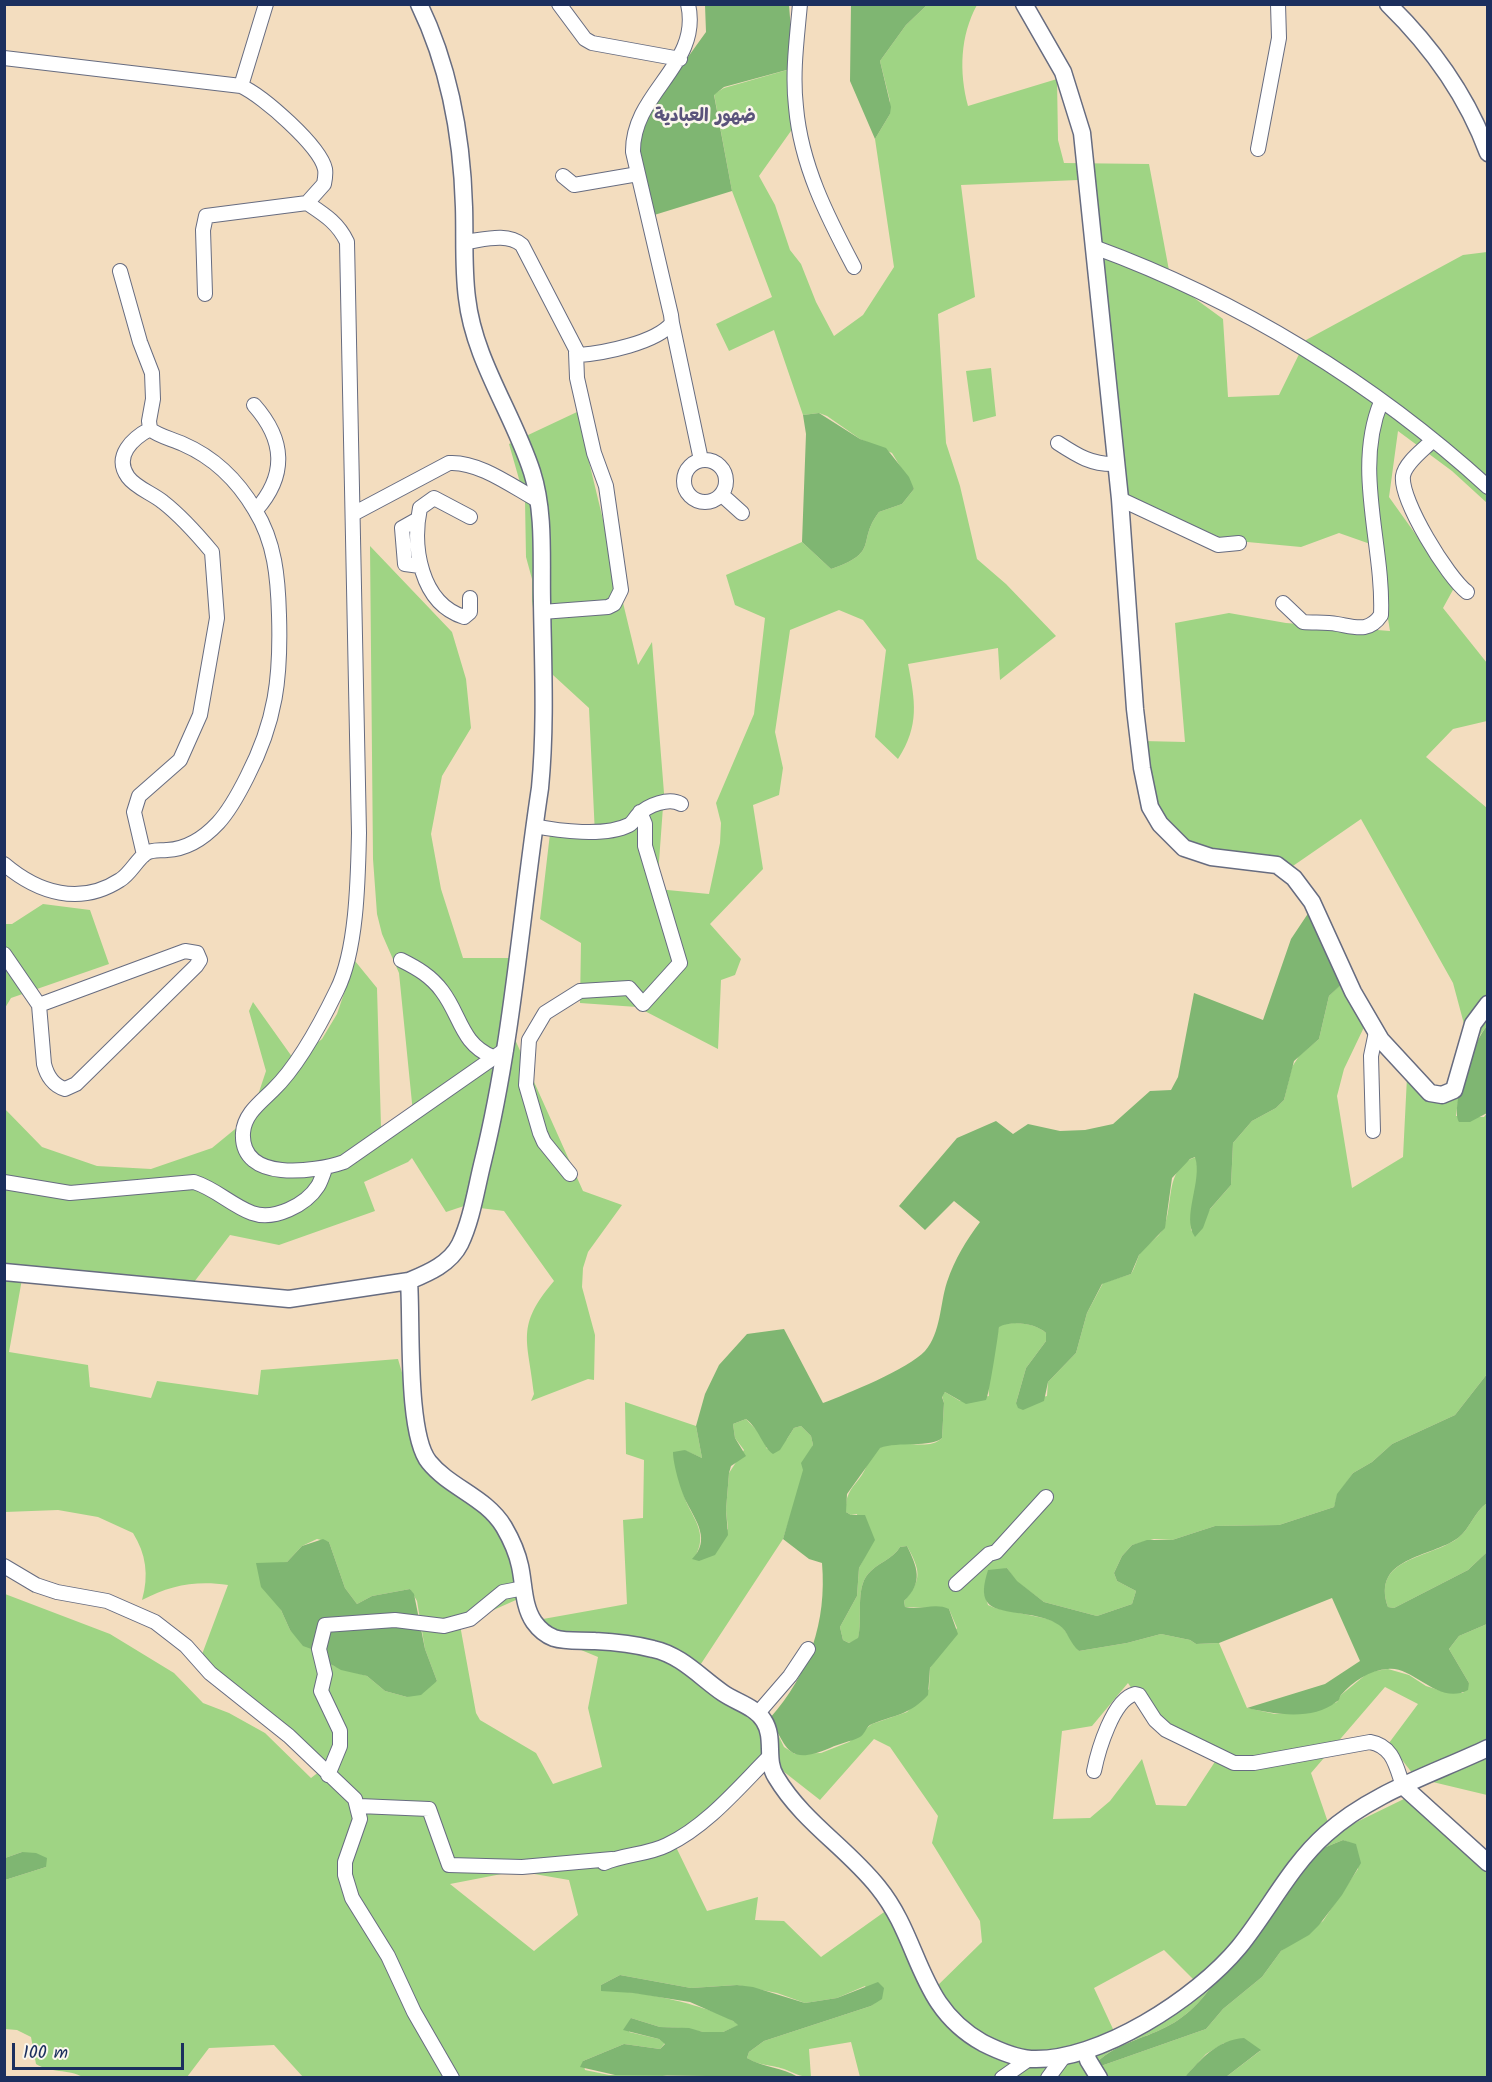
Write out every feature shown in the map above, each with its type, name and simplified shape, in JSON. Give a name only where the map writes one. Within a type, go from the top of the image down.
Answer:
[{"type":"street","points":[[241,86],[266,4]]},
{"type":"street","points":[[4,1272],[289,1299],[409,1281],[441,1265],[459,1246],[472,1209],[494,1121],[499,1053],[543,753],[539,501],[532,471],[473,327],[467,298],[456,115],[444,69],[419,4]]},
{"type":"street","points":[[559,4],[585,39],[592,43],[680,59]]},
{"type":"street","points":[[688,4],[691,19],[680,59],[637,120],[633,134],[633,152],[701,460]]},
{"type":"street","points":[[800,4],[794,74],[801,139],[814,184],[827,216],[854,267]]},
{"type":"street","points":[[1024,4],[1063,72],[1073,97],[1082,133],[1120,499],[1135,710],[1143,776],[1154,815],[1172,838],[1198,855],[1226,860],[1263,861],[1277,865],[1294,879],[1312,902],[1353,992],[1376,1032],[1395,1058],[1430,1092],[1439,1095],[1449,1093],[1456,1087],[1473,1023],[1488,1004]]},
{"type":"street","points":[[1258,149],[1279,38],[1278,4]]},
{"type":"street","points":[[1388,4],[1406,22],[1448,75],[1467,106],[1488,153]]},
{"type":"street","points":[[4,58],[241,86],[271,105],[313,149],[325,168],[324,184],[308,203]]},
{"type":"street","points":[[563,176],[574,185],[638,174]]},
{"type":"street","points":[[205,294],[202,230],[206,216],[308,203],[329,217],[340,229],[347,242],[359,833],[356,894],[346,965],[338,988],[283,1081],[249,1113],[242,1136],[250,1155],[267,1167],[287,1171],[325,1168],[344,1162],[499,1053]]},
{"type":"street","points":[[465,242],[506,237],[515,238],[522,244],[552,299],[576,352],[578,378],[594,453],[606,486],[621,590],[614,604],[608,607],[542,612]]},
{"type":"street","points":[[1094,247],[1174,280],[1260,323],[1314,355],[1382,402],[1488,487]]},
{"type":"street","points":[[120,271],[140,342],[152,373],[153,399],[150,429]]},
{"type":"street","points":[[576,352],[579,355],[588,354],[649,339],[662,333],[672,323]]},
{"type":"street","points":[[1283,603],[1303,622],[1338,624],[1356,628],[1369,627],[1381,615],[1370,488],[1372,432],[1382,402]]},
{"type":"street","points":[[255,405],[263,415],[277,445],[280,463],[275,482],[266,499],[256,510]]},
{"type":"street","points":[[4,864],[32,884],[52,892],[86,894],[123,879],[150,851],[184,848],[217,824],[242,786],[268,729],[275,707],[279,675],[277,573],[273,554],[256,510],[233,481],[209,458],[150,429]]},
{"type":"street","points":[[144,855],[134,812],[139,796],[180,760],[200,715],[217,618],[212,552],[162,501],[129,478],[124,467],[125,450],[135,436],[150,429]]},
{"type":"street","points":[[1432,441],[1414,458],[1403,475],[1404,491],[1427,538],[1457,584],[1467,592]]},
{"type":"street","points":[[1058,443],[1085,461],[1099,465],[1116,464]]},
{"type":"street","points":[[701,460],[711,460],[721,466],[726,475],[727,485],[722,495],[712,502],[701,503],[690,497],[684,487],[684,475],[690,465],[701,460]]},
{"type":"street","points":[[353,514],[449,463],[460,462],[539,501]]},
{"type":"street","points":[[411,483],[412,493],[425,505]]},
{"type":"street","points":[[722,495],[742,513]]},
{"type":"street","points":[[470,517],[434,498],[420,508],[416,544],[423,576],[433,592],[452,611],[464,616],[470,612],[470,598]]},
{"type":"street","points":[[1120,499],[1218,545],[1239,543]]},
{"type":"street","points":[[534,826],[572,831],[611,829],[630,824],[640,812],[666,800],[675,800],[681,804]]},
{"type":"street","points":[[570,1174],[544,1142],[525,1085],[529,1040],[545,1013],[580,992],[629,988],[643,1004],[680,963],[645,846],[645,824],[640,812]]},
{"type":"street","points":[[4,954],[39,1005],[46,1072],[62,1089],[70,1088],[196,966],[200,957],[193,951],[185,951],[39,1005]]},
{"type":"street","points":[[401,960],[431,978],[443,992],[474,1047],[499,1053]]},
{"type":"street","points":[[1373,1131],[1371,1056],[1376,1032]]},
{"type":"street","points":[[4,1182],[70,1193],[194,1182],[212,1187],[254,1213],[267,1215],[303,1202],[318,1186],[325,1168]]},
{"type":"street","points":[[409,1281],[415,1416],[421,1449],[435,1468],[494,1512],[512,1543],[527,1608],[535,1624],[546,1634],[557,1639],[619,1642],[664,1652],[699,1673],[722,1692],[758,1713],[767,1726],[770,1756],[776,1778],[811,1824],[853,1859],[892,1904],[925,1981],[950,2019],[987,2045],[1029,2059],[1065,2055],[1086,2050],[1148,2020],[1189,1995],[1219,1969],[1241,1944],[1298,1864],[1327,1833],[1403,1786],[1488,1748]]},
{"type":"street","points":[[956,1584],[989,1554],[996,1552],[1046,1497]]},
{"type":"street","points":[[4,1566],[36,1585],[57,1592],[107,1601],[155,1622],[186,1646],[210,1672],[289,1736],[350,1794],[359,1806],[360,1819],[345,1862],[345,1875],[351,1898],[388,1956],[414,2012],[452,2078]]},
{"type":"street","points":[[328,1775],[340,1746],[340,1731],[321,1691],[325,1674],[319,1649],[325,1625],[395,1620],[444,1626],[470,1619],[503,1592],[524,1588]]},
{"type":"street","points":[[758,1713],[790,1676],[808,1649]]},
{"type":"street","points":[[1095,1771],[1102,1737],[1125,1700],[1135,1694],[1139,1695],[1155,1720],[1166,1730],[1222,1759],[1245,1764],[1370,1742],[1382,1744],[1391,1753],[1403,1786],[1488,1863]]},
{"type":"street","points":[[582,1870],[612,1859],[665,1846],[685,1835],[732,1794],[770,1756]]},
{"type":"street","points":[[359,1806],[429,1809],[448,1865],[522,1868],[612,1859]]},
{"type":"street","points":[[1086,2050],[1088,2060],[1099,2078]]},
{"type":"street","points":[[1048,2078],[1065,2055]]},
{"type":"street","points":[[1002,2078],[1029,2059]]},
{"type":"green space","points":[[705,5],[789,5],[794,68],[724,87],[714,95],[732,191],[651,216],[635,146],[642,121],[706,32]]},
{"type":"green space","points":[[851,5],[927,5],[906,25],[880,61],[891,107],[890,114],[875,139],[850,81]]},
{"type":"green space","points":[[927,5],[977,5],[964,42],[962,67],[968,106],[1057,79],[1058,140],[1064,163],[1149,164],[1171,281],[1223,319],[1228,397],[1279,395],[1306,340],[1463,255],[1487,252],[1487,503],[1452,471],[1398,431],[1389,497],[1454,588],[1443,608],[1487,663],[1487,721],[1453,729],[1426,757],[1487,808],[1487,1026],[1475,1044],[1463,1082],[1456,1116],[1484,1117],[1487,1113],[1487,1374],[1455,1415],[1392,1444],[1372,1462],[1353,1473],[1338,1494],[1334,1507],[1279,1525],[1215,1526],[1172,1540],[1154,1539],[1132,1545],[1122,1556],[1114,1573],[1117,1581],[1136,1591],[1132,1604],[1097,1616],[1044,1602],[1016,1581],[1007,1568],[987,1576],[984,1592],[988,1605],[995,1608],[1048,1619],[1061,1625],[1079,1651],[1127,1643],[1161,1634],[1190,1640],[1196,1644],[1219,1643],[1247,1708],[1275,1714],[1314,1711],[1337,1702],[1341,1695],[1369,1672],[1388,1669],[1409,1675],[1426,1686],[1448,1693],[1463,1693],[1469,1683],[1449,1649],[1459,1636],[1487,1624],[1487,1795],[1416,1778],[1389,1743],[1418,1704],[1385,1687],[1311,1773],[1332,1834],[1408,1797],[1487,1869],[1487,2077],[1226,2077],[1260,2051],[1224,2043],[1206,2054],[1185,2077],[860,2077],[851,2042],[809,2049],[811,2077],[807,2077],[752,2061],[747,2058],[749,2052],[764,2041],[871,2006],[875,2003],[865,1986],[837,1998],[805,2003],[777,1993],[737,1985],[691,1988],[620,1975],[601,1985],[601,1991],[652,1995],[694,2005],[728,2018],[739,2025],[723,2032],[703,2032],[660,2027],[631,2018],[629,2032],[659,2039],[665,2043],[660,2049],[624,2044],[583,2061],[585,2070],[609,2075],[667,2075],[658,2077],[303,2077],[274,2045],[209,2048],[187,2077],[83,2077],[41,2067],[36,2064],[31,2037],[17,2030],[5,2029],[5,1880],[46,1867],[22,1852],[5,1858],[5,1594],[110,1634],[174,1673],[203,1703],[229,1713],[265,1733],[311,1778],[324,1768],[201,1657],[228,1585],[205,1583],[184,1585],[173,1587],[142,1600],[145,1565],[141,1549],[133,1533],[98,1517],[58,1510],[5,1512],[4,1108],[42,1147],[97,1166],[151,1169],[212,1148],[251,1116],[266,1071],[249,1011],[253,1002],[295,1061],[322,1039],[337,1014],[355,961],[377,988],[381,1127],[413,1113],[399,973],[382,934],[377,914],[373,859],[370,546],[452,632],[466,679],[471,728],[442,776],[431,834],[441,889],[463,958],[515,958],[513,1035],[583,1191],[622,1205],[588,1252],[583,1268],[582,1287],[595,1335],[594,1380],[588,1379],[531,1401],[534,1394],[527,1346],[529,1322],[534,1310],[554,1281],[504,1211],[464,1206],[446,1212],[412,1158],[364,1182],[375,1211],[279,1245],[230,1235],[191,1286],[22,1279],[9,1352],[88,1365],[90,1387],[151,1398],[157,1381],[258,1395],[261,1370],[398,1359],[426,1455],[457,1491],[496,1528],[519,1564],[527,1595],[460,1625],[476,1713],[480,1720],[536,1753],[553,1784],[602,1767],[588,1708],[598,1657],[540,1633],[543,1619],[627,1604],[623,1520],[643,1518],[644,1460],[626,1454],[625,1402],[696,1426],[702,1458],[684,1450],[681,1479],[684,1497],[699,1529],[700,1545],[696,1555],[728,1529],[726,1510],[729,1473],[744,1450],[735,1438],[733,1424],[746,1419],[762,1436],[767,1449],[787,1439],[794,1428],[801,1426],[811,1436],[813,1445],[783,1539],[693,1676],[770,1718],[784,1747],[795,1754],[821,1753],[849,1742],[872,1724],[907,1712],[929,1689],[930,1668],[957,1628],[949,1609],[905,1607],[904,1601],[914,1586],[918,1574],[907,1546],[900,1547],[868,1574],[860,1596],[858,1639],[849,1643],[843,1640],[840,1627],[857,1596],[859,1568],[865,1556],[857,1514],[851,1515],[846,1512],[846,1502],[876,1451],[895,1443],[920,1445],[936,1442],[942,1438],[944,1403],[942,1396],[945,1392],[960,1401],[989,1396],[988,1382],[999,1326],[1004,1324],[1030,1325],[1046,1333],[1046,1341],[1026,1368],[1016,1403],[1047,1396],[1048,1382],[1076,1353],[1087,1313],[1103,1283],[1131,1274],[1140,1253],[1163,1229],[1167,1219],[1174,1178],[1179,1170],[1186,1162],[1196,1157],[1197,1176],[1191,1231],[1231,1185],[1233,1143],[1252,1121],[1276,1108],[1284,1100],[1292,1067],[1299,1056],[1319,1039],[1329,996],[1342,983],[1366,1023],[1344,1069],[1337,1096],[1352,1188],[1403,1157],[1407,1077],[1446,1089],[1464,1024],[1453,983],[1361,819],[1290,868],[1214,859],[1161,825],[1143,741],[1185,742],[1175,623],[1229,613],[1286,623],[1390,631],[1376,546],[1339,533],[1301,547],[1226,540],[1126,496],[1095,263],[1078,180],[961,185],[975,297],[938,314],[946,443],[960,486],[977,559],[1006,584],[1056,636],[1000,680],[998,648],[908,664],[914,701],[913,724],[898,759],[875,737],[886,650],[863,620],[839,610],[790,630],[775,732],[783,768],[779,795],[753,805],[763,869],[710,924],[741,959],[735,975],[721,980],[718,1049],[637,1007],[580,1003],[581,943],[540,919],[551,825],[595,835],[589,708],[541,664],[532,601],[532,579],[526,557],[525,500],[509,444],[577,412],[638,665],[652,642],[664,793],[657,889],[709,894],[720,843],[721,823],[716,803],[754,714],[765,618],[735,605],[726,575],[802,542],[831,569],[846,563],[862,551],[872,522],[879,512],[902,504],[914,489],[892,453],[860,439],[827,416],[819,413],[803,415],[774,330],[729,351],[716,324],[772,297],[732,191],[714,94],[724,88],[794,68],[798,121],[759,176],[775,205],[790,250],[801,264],[816,302],[834,336],[863,315],[894,267],[875,139],[890,114],[890,101],[880,61],[906,25]],"holes":[[[317,1539],[329,1542],[345,1588],[357,1604],[372,1596],[410,1589],[417,1601],[425,1649],[437,1681],[407,1697],[385,1691],[367,1676],[334,1666],[290,1630],[281,1610],[276,1564],[287,1562],[302,1546]],[[1128,1683],[1152,1720],[1220,1754],[1186,1806],[1156,1805],[1142,1759],[1110,1801],[1090,1818],[1053,1819],[1062,1731],[1092,1726]],[[874,1739],[890,1747],[938,1816],[932,1843],[980,1921],[982,1942],[932,1991],[887,1910],[821,1957],[784,1921],[755,1920],[758,1897],[707,1911],[676,1847],[774,1764],[820,1800]],[[1343,1840],[1356,1845],[1358,1869],[1323,1921],[1281,1951],[1262,1977],[1223,2009],[1206,2029],[1098,2067],[1097,2062],[1122,2045],[1166,2027],[1183,2017],[1204,1996],[1220,1971],[1321,1849]],[[517,1871],[569,1880],[578,1915],[534,1951],[450,1884]],[[1164,1950],[1199,1985],[1119,2042],[1094,1988]]]},
{"type":"green space","points":[[991,368],[996,416],[973,422],[966,371]]},
{"type":"green space","points":[[819,413],[860,439],[886,448],[909,477],[914,489],[902,504],[879,512],[872,522],[862,551],[856,557],[831,569],[802,542],[806,434],[803,415]]},
{"type":"green space","points":[[43,904],[90,910],[109,964],[11,998],[5,1008],[5,924],[12,924]]},
{"type":"green space","points":[[1313,906],[1346,980],[1329,996],[1319,1039],[1294,1061],[1284,1100],[1276,1108],[1252,1121],[1233,1143],[1231,1185],[1210,1209],[1203,1228],[1195,1237],[1190,1219],[1197,1167],[1195,1157],[1190,1159],[1172,1178],[1165,1228],[1139,1255],[1131,1274],[1102,1284],[1087,1313],[1076,1353],[1048,1382],[1044,1401],[1023,1410],[1018,1408],[1016,1403],[1026,1368],[1046,1341],[1046,1333],[1036,1327],[1023,1324],[999,1327],[986,1400],[966,1404],[945,1392],[942,1397],[944,1403],[942,1438],[930,1443],[880,1448],[847,1494],[846,1512],[851,1515],[865,1515],[875,1540],[859,1568],[857,1596],[840,1627],[843,1640],[849,1643],[858,1638],[860,1596],[868,1574],[900,1547],[907,1546],[917,1574],[914,1587],[904,1601],[905,1607],[938,1606],[949,1609],[958,1634],[930,1668],[928,1695],[915,1707],[870,1725],[860,1737],[852,1740],[806,1755],[791,1752],[770,1718],[784,1701],[805,1665],[818,1626],[823,1585],[822,1563],[809,1559],[783,1539],[803,1470],[801,1463],[813,1445],[811,1436],[801,1426],[794,1428],[780,1450],[773,1454],[746,1419],[733,1424],[735,1438],[746,1456],[731,1466],[729,1473],[726,1510],[728,1535],[715,1555],[699,1561],[692,1559],[700,1545],[700,1531],[682,1492],[673,1452],[685,1450],[702,1458],[696,1426],[705,1394],[719,1365],[747,1334],[784,1329],[823,1403],[877,1380],[917,1358],[925,1351],[934,1336],[950,1273],[961,1250],[980,1222],[954,1201],[925,1230],[899,1206],[957,1138],[996,1121],[1013,1134],[1028,1124],[1060,1131],[1085,1130],[1113,1124],[1150,1091],[1171,1090],[1178,1077],[1194,993],[1263,1020],[1291,939]]},
{"type":"green space","points":[[1487,1026],[1487,1113],[1470,1122],[1459,1122],[1457,1114],[1460,1088],[1470,1058]]},
{"type":"green space","points":[[1487,1374],[1487,1503],[1458,1538],[1395,1568],[1388,1578],[1385,1590],[1388,1607],[1394,1608],[1468,1570],[1487,1552],[1487,1624],[1459,1636],[1449,1649],[1469,1683],[1468,1690],[1457,1694],[1446,1693],[1436,1690],[1407,1673],[1388,1669],[1362,1677],[1341,1695],[1339,1700],[1316,1712],[1281,1714],[1247,1708],[1325,1684],[1360,1661],[1332,1598],[1219,1643],[1196,1644],[1190,1640],[1161,1634],[1127,1643],[1079,1651],[1059,1625],[1036,1616],[995,1608],[985,1597],[984,1586],[988,1570],[1007,1568],[1017,1581],[1044,1602],[1097,1616],[1132,1604],[1136,1591],[1117,1581],[1114,1573],[1122,1556],[1132,1545],[1147,1540],[1172,1540],[1215,1526],[1279,1525],[1334,1507],[1337,1494],[1353,1473],[1372,1462],[1392,1444],[1455,1415]]},
{"type":"green space","points":[[1487,1503],[1487,1552],[1468,1570],[1394,1608],[1388,1607],[1385,1591],[1388,1578],[1395,1569],[1458,1538]]},
{"type":"green space","points":[[323,1539],[329,1542],[345,1588],[357,1604],[372,1596],[410,1589],[414,1594],[425,1649],[437,1681],[421,1695],[407,1697],[385,1691],[367,1676],[341,1670],[327,1662],[317,1651],[303,1646],[290,1630],[281,1610],[261,1587],[256,1563],[287,1562],[302,1546]]},
{"type":"green space","points":[[1343,1840],[1356,1844],[1361,1863],[1342,1895],[1309,1935],[1281,1951],[1262,1977],[1223,2009],[1206,2029],[1098,2067],[1097,2062],[1105,2055],[1166,2027],[1190,2011],[1210,1988],[1220,1971],[1321,1849]]},
{"type":"green space","points":[[22,1852],[36,1853],[47,1858],[46,1867],[5,1880],[5,1858]]},
{"type":"green space","points":[[620,1975],[691,1988],[737,1985],[753,1987],[805,2003],[837,1998],[878,1982],[884,1988],[882,1999],[871,2006],[764,2041],[749,2052],[747,2058],[798,2077],[615,2075],[580,2067],[583,2061],[624,2044],[660,2049],[665,2044],[659,2039],[623,2030],[631,2018],[660,2027],[689,2028],[703,2032],[723,2032],[738,2025],[690,2002],[633,1993],[601,1991],[601,1985]]},
{"type":"green space","points":[[1244,2038],[1261,2050],[1226,2077],[1185,2077],[1218,2046]]},
{"type":"district","name":"ضهور العبادية","points":[[705,118]]}]
